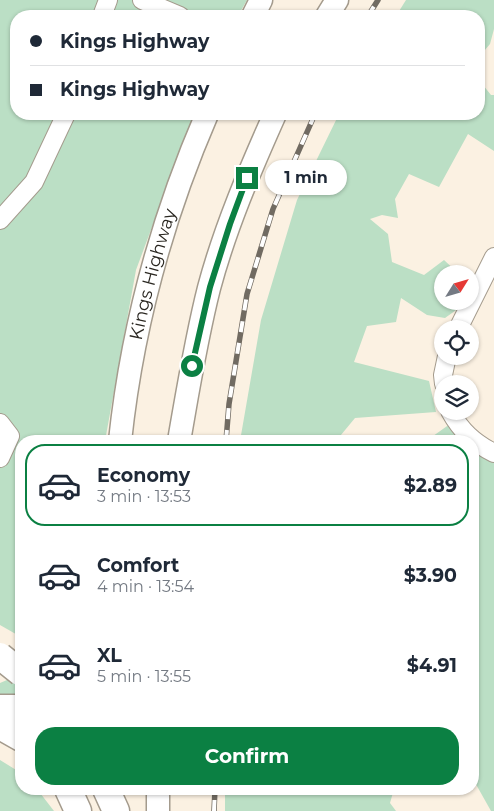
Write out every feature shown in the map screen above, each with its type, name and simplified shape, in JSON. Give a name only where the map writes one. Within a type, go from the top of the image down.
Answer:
[{"type":"highway","points":[[0,656],[15,668],[0,676]]},
{"type":"highway","points":[[0,708],[15,708]]},
{"type":"highway","points":[[0,726],[15,735]]},
{"type":"highway","points":[[71,795],[78,811]]},
{"type":"highway","points":[[109,795],[116,811]]},
{"type":"main road","name":"Kings Highway","points":[[121,435],[132,359],[153,266],[171,210],[205,120]]},
{"type":"main road","points":[[180,435],[192,366],[210,287],[230,224],[253,162],[272,120]]},
{"type":"main road","points":[[101,811],[102,795]]},
{"type":"main road","points":[[158,795],[158,811]]},
{"type":"street","points":[[142,0],[166,10]]},
{"type":"street","points":[[0,220],[34,182],[63,120]]},
{"type":"street","points":[[462,320],[494,256]]},
{"type":"street","points":[[456,420],[466,435]]},
{"type":"street","points":[[0,423],[10,436],[0,458]]},
{"type":"street","points":[[479,445],[494,453]]},
{"type":"green space","points":[[0,0],[247,0],[241,10],[10,10],[10,120],[192,120],[136,270],[106,435],[15,435],[15,634],[0,625]]},
{"type":"green space","points":[[406,0],[494,0],[494,29],[490,44],[485,50],[485,10],[400,10]]},
{"type":"green space","points":[[485,88],[491,95],[494,95],[494,151],[468,134],[439,187],[409,174],[395,199],[398,218],[382,215],[370,219],[388,234],[392,262],[424,275],[434,268],[434,310],[456,310],[445,318],[427,315],[401,298],[396,322],[367,326],[354,362],[429,381],[434,412],[355,418],[341,435],[241,435],[261,320],[297,200],[336,120],[485,120]]},
{"type":"green space","points":[[444,260],[449,265],[437,265]]},
{"type":"green space","points":[[450,424],[463,435],[434,435]]},
{"type":"green space","points":[[479,449],[494,459],[494,811],[491,811],[479,790]]},
{"type":"green space","points":[[15,677],[15,698],[0,697],[0,683]]},
{"type":"green space","points":[[0,760],[15,769],[15,795],[42,795],[54,811],[0,811]]},
{"type":"green space","points":[[225,795],[392,795],[390,803],[396,811],[225,811]]},
{"type":"railway","points":[[372,10],[378,0]]},
{"type":"railway","points":[[226,435],[229,404],[247,294],[273,209],[312,120]]},
{"type":"railway","points":[[214,811],[215,795]]},
{"type":"route","points":[[192,366],[210,287],[247,178]]}]
